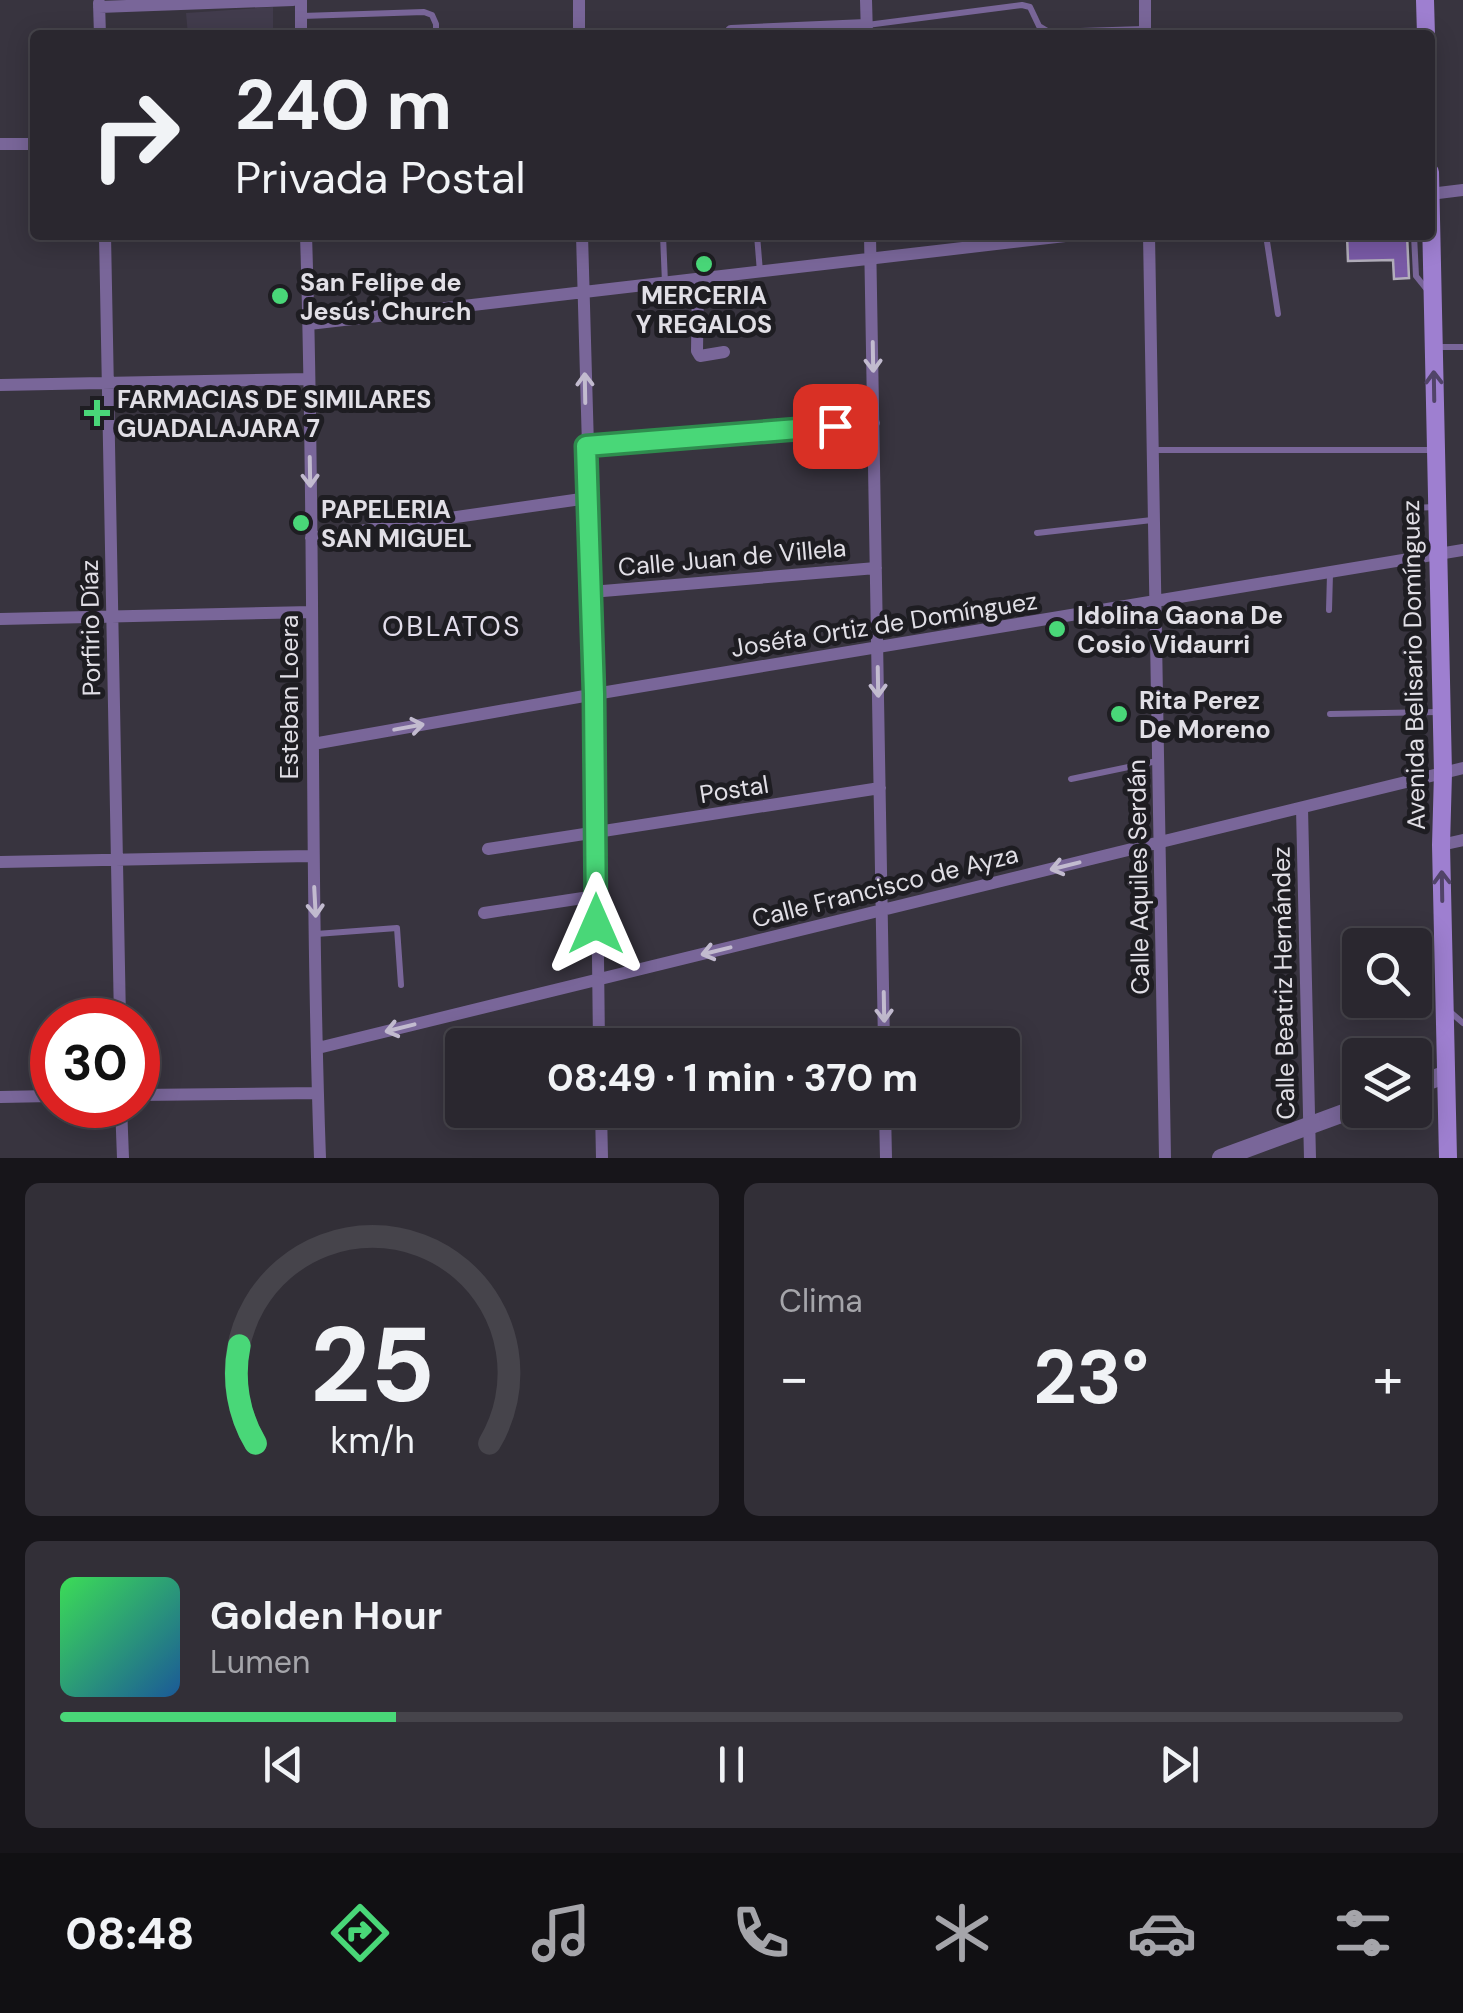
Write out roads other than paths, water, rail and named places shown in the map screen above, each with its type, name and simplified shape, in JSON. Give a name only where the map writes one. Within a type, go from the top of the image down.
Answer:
[{"type":"main road","points":[[1421,30],[1425,0]]},
{"type":"main road","name":"Avenida Belisario Domínguez","points":[[1431,240],[1444,1076],[1455,1124],[1448,1158]]},
{"type":"main road","points":[[1444,1076],[1463,1068]]},
{"type":"street","points":[[100,30],[99,3],[293,0]]},
{"type":"street","points":[[301,0],[302,30]]},
{"type":"street","points":[[578,0],[579,30]]},
{"type":"street","points":[[866,0],[866,30]]},
{"type":"street","points":[[1144,0],[1145,30]]},
{"type":"street","points":[[0,144],[30,144]]},
{"type":"street","points":[[1435,193],[1463,190]]},
{"type":"street","name":"Porfirio Díaz","points":[[105,240],[120,998]]},
{"type":"street","name":"Esteban Loera","points":[[306,240],[312,856],[320,1158]]},
{"type":"street","points":[[582,240],[598,1028]]},
{"type":"street","points":[[870,240],[884,1028]]},
{"type":"street","points":[[308,324],[1032,240]]},
{"type":"street","name":"Calle Aquiles Serdán","points":[[1148,240],[1165,1158]]},
{"type":"street","points":[[698,279],[697,351],[700,356],[724,352]]},
{"type":"street","points":[[0,385],[309,380]]},
{"type":"street","points":[[586,446],[874,423]]},
{"type":"street","points":[[310,538],[588,498]]},
{"type":"street","name":"Joséfa Ortiz de Domínguez","points":[[313,744],[1463,550]]},
{"type":"street","name":"Calle Juan de Villela","points":[[590,592],[876,568]]},
{"type":"street","points":[[0,619],[311,612]]},
{"type":"street","name":"Calle Francisco de Ayza","points":[[318,1048],[1463,768]]},
{"type":"street","name":"Postal","points":[[488,849],[880,788]]},
{"type":"street","name":"Calle Beatriz Hernández","points":[[1302,808],[1310,1158]]},
{"type":"street","points":[[1441,845],[1463,840]]},
{"type":"street","points":[[0,862],[312,856]]},
{"type":"street","points":[[484,913],[596,896]]},
{"type":"street","points":[[1432,1080],[1444,1076]]},
{"type":"street","points":[[160,1095],[318,1094]]},
{"type":"street","points":[[0,1098],[30,1097]]},
{"type":"street","points":[[1221,1158],[1342,1113]]},
{"type":"street","points":[[122,1128],[123,1158]]},
{"type":"street","points":[[601,1128],[602,1158]]},
{"type":"street","points":[[885,1128],[886,1158]]},
{"type":"lane","points":[[866,30],[1022,5],[1030,7],[1046,30]]},
{"type":"lane","points":[[301,16],[424,12],[432,14],[436,30]]},
{"type":"lane","points":[[663,240],[665,283]]},
{"type":"lane","points":[[758,240],[760,272]]},
{"type":"lane","points":[[1267,240],[1278,314]]},
{"type":"lane","points":[[1414,240],[1416,276],[1432,295]]},
{"type":"lane","points":[[1433,347],[1463,347]]},
{"type":"lane","points":[[1152,450],[1435,450]]},
{"type":"lane","points":[[1406,546],[1408,512],[1412,508],[1436,507]]},
{"type":"lane","points":[[1037,532],[1154,520]]},
{"type":"lane","points":[[1330,572],[1330,610]]},
{"type":"lane","points":[[1330,714],[1440,712]]},
{"type":"lane","points":[[1071,779],[1158,761]]},
{"type":"lane","points":[[316,934],[397,928],[401,986]]},
{"type":"lane","points":[[1444,1006],[1463,1024]]},
{"type":"place","name":"MERCERIA Y REGALOS","points":[[704,264]]},
{"type":"place","name":"San Felipe de Jesús' Church","points":[[280,296]]},
{"type":"place","name":"FARMACIAS DE SIMILARES GUADALAJARA 7","points":[[97,413]]},
{"type":"place","name":"PAPELERIA SAN MIGUEL","points":[[301,523]]},
{"type":"place","name":"Idolina Gaona De Cosio Vidaurri","points":[[1057,629]]},
{"type":"place","name":"Rita Perez De Moreno","points":[[1119,714]]},
{"type":"district","name":"OBLATOS","points":[[452,626]]}]
